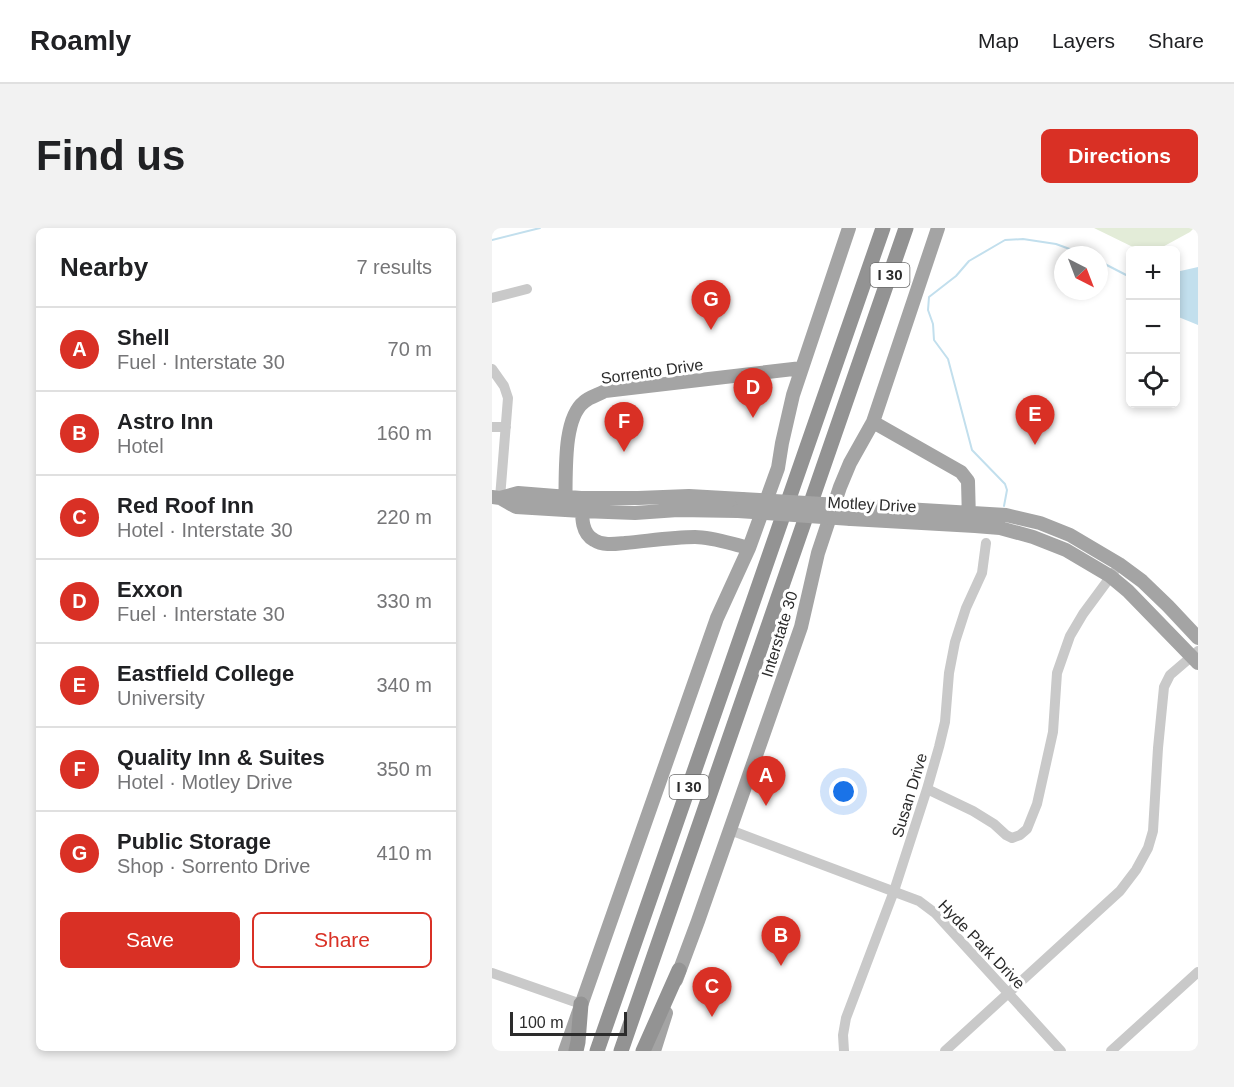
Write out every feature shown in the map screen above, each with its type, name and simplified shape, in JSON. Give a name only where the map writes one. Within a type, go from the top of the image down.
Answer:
[{"type":"highway","name":"I 30","points":[[597,1051],[883,228]]},
{"type":"highway","name":"I 30","points":[[621,1051],[906,228]]},
{"type":"highway","points":[[643,1051],[679,970]]},
{"type":"highway","points":[[576,1051],[581,1004]]},
{"type":"main road","points":[[566,1051],[717,618],[749,548],[778,468],[793,395],[849,228]]},
{"type":"main road","name":"Interstate 30","points":[[654,1051],[679,970],[801,627],[818,553],[840,487],[850,463],[873,422],[938,228]]},
{"type":"main road","name":"Sorrento Drive","points":[[565,503],[567,442],[570,426],[575,411],[585,401],[605,392],[802,368]]},
{"type":"main road","points":[[873,422],[961,472],[968,481],[969,519]]},
{"type":"main road","name":"Motley Drive","points":[[496,497],[518,494],[635,513],[740,505],[969,519],[1006,515],[1040,523],[1070,535],[1119,564],[1142,581],[1198,638]]},
{"type":"main road","points":[[582,504],[583,525],[586,532],[596,542],[612,544],[695,537],[749,548]]},
{"type":"main road","name":"Motley Drive","points":[[969,519],[1066,549],[1110,576],[1196,657]]},
{"type":"street","points":[[492,298],[527,289]]},
{"type":"street","points":[[492,369],[504,386],[508,398],[496,497]]},
{"type":"street","points":[[492,427],[506,427]]},
{"type":"street","name":"Susan Drive","points":[[844,1051],[843,1035],[846,1018],[894,891],[939,747],[945,722],[955,642],[966,608],[982,573],[986,543]]},
{"type":"street","points":[[927,789],[973,811],[1012,838],[1027,829],[1037,804],[1053,732],[1057,673],[1070,636],[1119,564]]},
{"type":"street","points":[[945,1051],[1120,891],[1136,870],[1148,848],[1153,831],[1164,687],[1170,675],[1196,657]]},
{"type":"street","name":"Hyde Park Drive","points":[[730,830],[919,901],[935,913],[1061,1051]]},
{"type":"street","points":[[1111,1051],[1198,972]]},
{"type":"street","points":[[492,973],[581,1004]]},
{"type":"green space","points":[[1094,228],[1194,228],[1164,246],[1131,246]]},
{"type":"water","points":[[1198,267],[1198,325],[1180,318],[1180,271]]},
{"type":"waterway","points":[[492,240],[540,228]]},
{"type":"waterway","points":[[1004,506],[1007,490],[1005,484],[972,450],[948,359],[934,340],[933,324],[928,310],[929,297],[956,276],[969,261],[1005,240],[1023,239],[1061,246]]},
{"type":"waterway","points":[[1108,266],[1126,275]]},
{"type":"place","name":"Public Storage","points":[[711,330]]},
{"type":"place","name":"Exxon","points":[[753,418]]},
{"type":"place","name":"Eastfield College","points":[[1035,445]]},
{"type":"place","name":"Quality Inn & Suites","points":[[624,452]]},
{"type":"place","name":"Shell","points":[[766,806]]},
{"type":"place","name":"Astro Inn","points":[[781,966]]},
{"type":"place","name":"Red Roof Inn","points":[[712,1017]]}]
